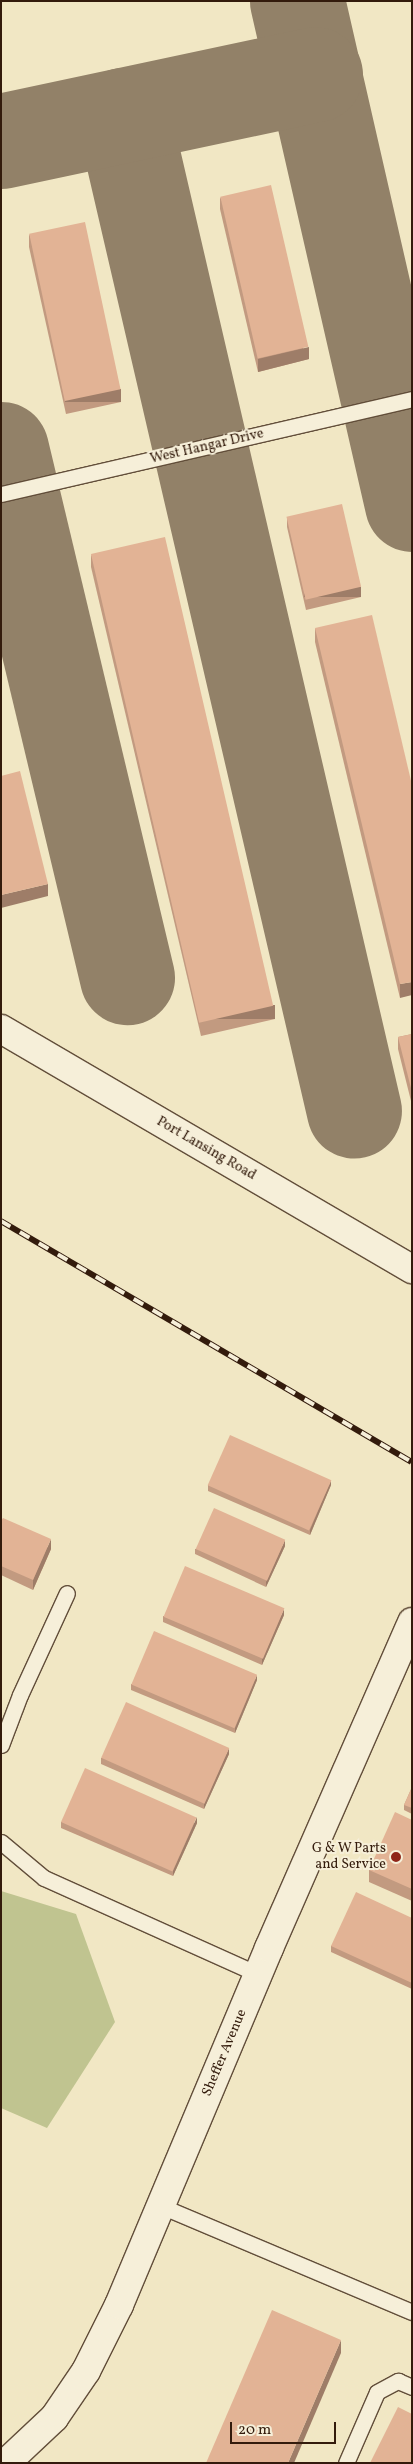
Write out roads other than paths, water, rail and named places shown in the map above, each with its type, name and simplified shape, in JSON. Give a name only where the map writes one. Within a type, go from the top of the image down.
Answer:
[{"type":"street","name":"Port Lansing Road","points":[[1,1029],[412,1269]]},
{"type":"street","name":"Sheffer Avenue","points":[[6,2463],[54,2418],[86,2371],[119,2305],[258,1974],[412,1622]]},
{"type":"lane","name":"West Hangar Drive","points":[[1,494],[412,399]]},
{"type":"lane","points":[[1,1745],[20,1694],[66,1593]]},
{"type":"lane","points":[[1,1842],[44,1878],[258,1974]]},
{"type":"lane","points":[[161,2206],[412,2312]]},
{"type":"lane","points":[[346,2463],[377,2392],[398,2381],[412,2387]]},
{"type":"railway","points":[[1,1221],[412,1462]]},
{"type":"place","name":"G & W Parts and Service","points":[[396,1857]]}]
